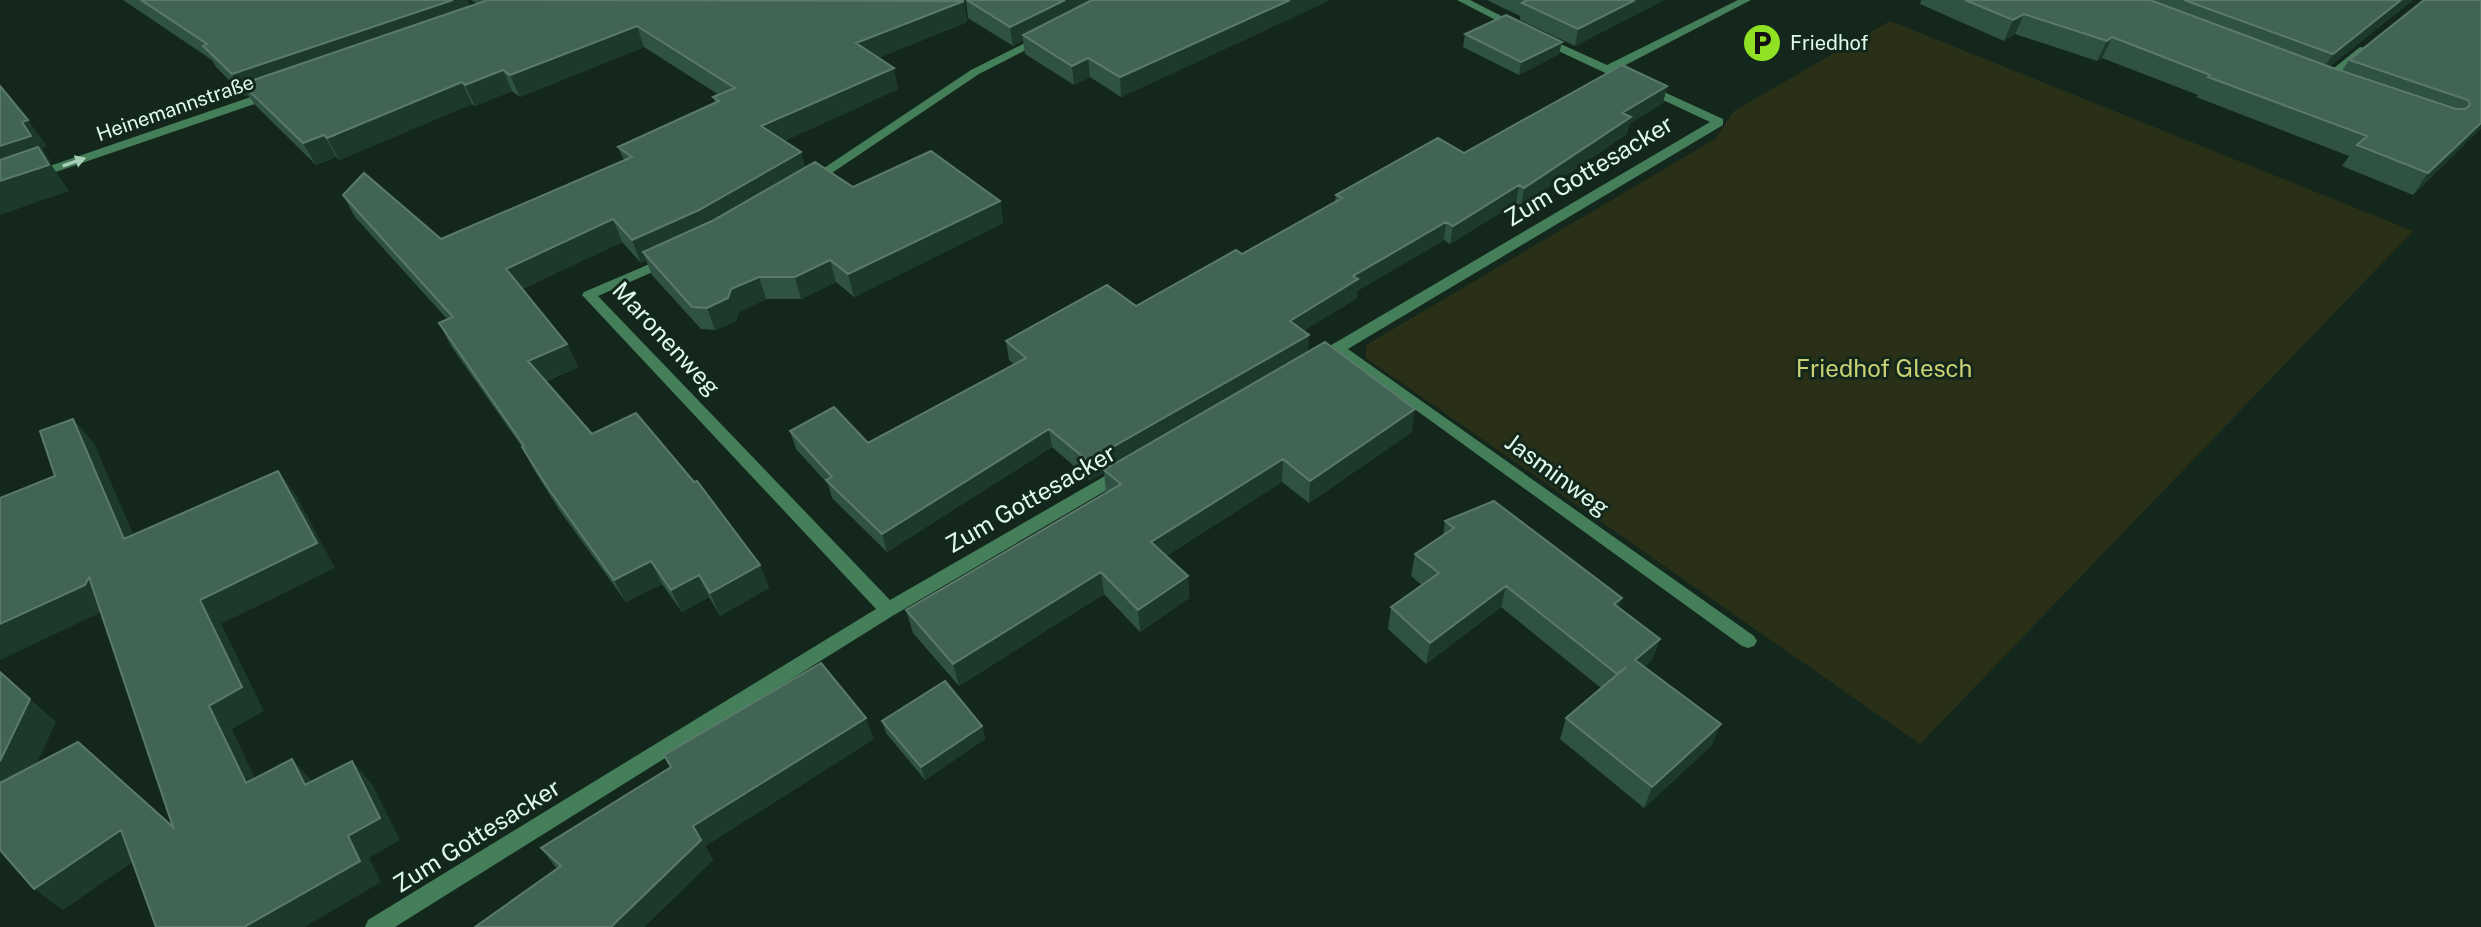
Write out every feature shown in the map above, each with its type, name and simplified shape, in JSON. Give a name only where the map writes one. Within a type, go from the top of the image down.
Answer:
[{"type":"street","name":"Zum Gottesacker","points":[[1298,371],[1719,122],[1462,0]]},
{"type":"street","points":[[1606,70],[1746,0]]},
{"type":"street","points":[[795,190],[975,72],[1053,33]]},
{"type":"street","points":[[2322,83],[2379,37]]},
{"type":"street","points":[[2307,77],[2336,87]]},
{"type":"street","name":"Heinemannstraße","points":[[0,187],[282,90]]},
{"type":"street","name":"Maronenweg","points":[[679,254],[589,295],[888,610]]},
{"type":"street","name":"Jasminweg","points":[[1338,347],[1748,641]]},
{"type":"street","name":"Zum Gottesacker","points":[[376,927],[888,610],[1134,467]]},
{"type":"green space","name":"Friedhof Glesch","points":[[1890,21],[2413,231],[1920,744],[1366,358],[1366,345],[1715,139],[1734,111]]},
{"type":"building","points":[[141,0],[453,0],[232,74],[203,46],[207,44]]},
{"type":"building","points":[[488,0],[964,1],[856,43],[894,68],[761,126],[801,152],[699,210],[632,240],[613,219],[506,269],[567,344],[528,361],[592,434],[636,413],[694,482],[697,481],[760,565],[710,593],[699,575],[671,590],[651,561],[614,580],[548,488],[524,446],[439,323],[453,317],[343,195],[364,173],[441,239],[632,157],[618,147],[719,101],[713,97],[735,88],[637,26],[510,75],[503,70],[465,85],[462,82],[327,138],[324,135],[303,143],[242,84]]},
{"type":"building","points":[[967,0],[1065,0],[1010,27]]},
{"type":"building","points":[[1092,0],[1290,0],[1120,77],[1088,58],[1072,66],[1023,35]]},
{"type":"building","points":[[1524,0],[1635,0],[1578,29],[1522,3]]},
{"type":"building","points":[[1965,0],[2150,0],[2330,67],[2456,109],[2465,109],[2470,105],[2468,100],[2349,60],[2424,0],[2481,0],[2481,123],[2428,173],[2357,145],[2367,136],[2208,77],[2210,75],[2112,37],[2107,41],[2024,14],[2013,20]]},
{"type":"building","points":[[2184,0],[2401,0],[2333,54]]},
{"type":"building","points":[[1506,15],[1562,42],[1521,62],[1465,34]]},
{"type":"building","points":[[1622,65],[1667,86],[1622,113],[1631,117],[1524,188],[1519,185],[1453,226],[1446,222],[1353,276],[1358,279],[1290,321],[1309,335],[1088,461],[1049,429],[882,534],[826,480],[832,477],[790,431],[834,407],[868,443],[1026,358],[1006,341],[1107,285],[1136,306],[1236,250],[1242,254],[1342,198],[1336,195],[1438,138],[1464,153]]},
{"type":"building","points":[[0,86],[28,120],[22,122],[31,136],[0,146]]},
{"type":"building","points":[[38,147],[49,165],[0,181],[0,160]]},
{"type":"building","points":[[931,151],[1000,201],[848,274],[830,260],[795,277],[759,277],[731,289],[728,298],[707,308],[692,307],[643,252],[712,221],[815,162],[853,187]]},
{"type":"building","points":[[1325,342],[1415,409],[1310,481],[1283,459],[1151,542],[1188,576],[1138,610],[1101,572],[953,664],[906,610],[1121,484],[1104,470]]},
{"type":"building","points":[[73,419],[124,539],[278,471],[317,543],[200,600],[242,687],[209,706],[246,783],[292,759],[305,785],[352,761],[380,818],[348,836],[360,861],[244,927],[156,927],[121,830],[34,889],[0,850],[0,783],[78,742],[173,827],[89,577],[85,585],[0,624],[0,498],[55,476],[40,431]]},
{"type":"building","points":[[1494,501],[1622,598],[1614,604],[1660,639],[1635,660],[1721,724],[1652,787],[1566,718],[1626,667],[1617,674],[1506,586],[1430,643],[1391,607],[1439,573],[1415,554],[1454,528],[1445,521]]},
{"type":"building","points":[[821,663],[866,718],[693,826],[701,840],[611,927],[475,927],[561,866],[541,848],[671,767],[664,755]]},
{"type":"building","points":[[0,672],[30,699],[0,761]]},
{"type":"building","points":[[945,681],[982,726],[921,767],[882,721]]},
{"type":"place","name":"Friedhof","points":[[1762,43]]}]
